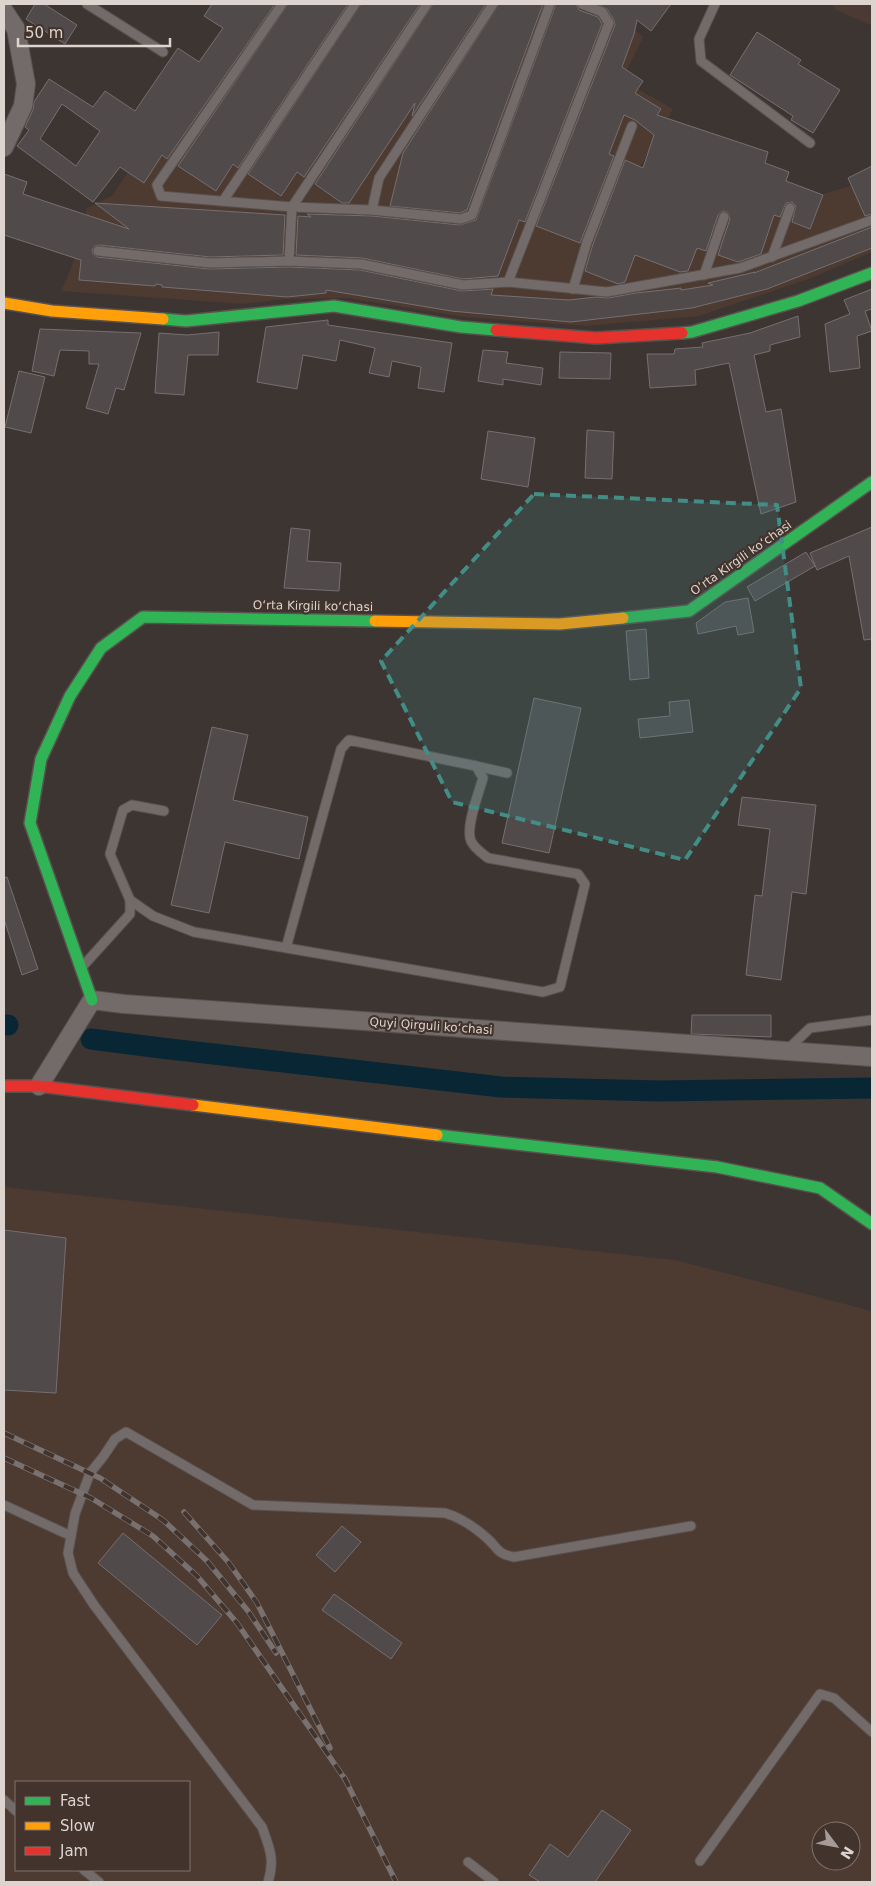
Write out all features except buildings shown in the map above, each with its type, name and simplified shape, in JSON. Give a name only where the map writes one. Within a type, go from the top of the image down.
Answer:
[{"type":"street","points":[[4,11],[16,29],[26,84],[23,106],[4,147]]},
{"type":"street","points":[[4,303],[52,310],[186,321],[334,306],[461,327],[596,338],[692,332],[798,301],[872,273]]},
{"type":"street","name":"Oʻrta Kirgili koʻchasi","points":[[92,1000],[30,823],[41,759],[70,696],[101,648],[144,617],[560,624],[689,611],[872,482]]},
{"type":"street","points":[[39,1086],[92,1000]]},
{"type":"street","name":"Quyi Qirguli koʻchasi","points":[[92,1000],[134,1005],[872,1057]]},
{"type":"street","points":[[4,1086],[39,1086],[418,1133],[717,1167],[820,1188],[872,1224]]},
{"type":"lane","points":[[87,4],[163,52]]},
{"type":"lane","points":[[282,4],[157,184],[161,196],[292,207],[372,210],[461,219],[472,215],[550,4]]},
{"type":"lane","points":[[223,201],[355,4]]},
{"type":"lane","points":[[289,262],[292,207],[427,4]]},
{"type":"lane","points":[[372,210],[379,178],[493,4]]},
{"type":"lane","points":[[508,282],[609,23],[602,12],[582,4]]},
{"type":"lane","points":[[715,4],[699,39],[701,60],[810,143]]},
{"type":"lane","points":[[573,289],[587,242],[632,126]]},
{"type":"lane","points":[[772,257],[790,208]]},
{"type":"lane","points":[[704,275],[724,217]]},
{"type":"lane","points":[[98,251],[210,263],[289,262],[361,264],[463,285],[508,282],[607,292],[740,268],[872,220]]},
{"type":"lane","points":[[286,948],[341,748],[349,740],[507,773]]},
{"type":"lane","points":[[130,900],[153,916],[194,932],[543,992],[560,986],[584,884],[578,874],[488,858],[479,851],[471,841],[469,830],[483,778],[476,766]]},
{"type":"lane","points":[[81,968],[130,914],[130,900],[110,854],[123,810],[132,805],[164,811]]},
{"type":"lane","points":[[785,1052],[810,1028],[872,1020]]},
{"type":"lane","points":[[268,1882],[272,1869],[271,1850],[262,1828],[94,1605],[73,1574],[68,1552],[77,1507],[90,1473],[104,1457],[115,1439],[126,1432],[253,1506],[445,1513],[460,1517],[488,1539],[503,1555],[514,1558],[691,1526]]},
{"type":"lane","points":[[4,1505],[71,1536]]},
{"type":"lane","points":[[700,1861],[820,1694],[834,1698],[872,1732]]},
{"type":"lane","points":[[4,1800],[15,1810]]},
{"type":"lane","points":[[468,1862],[494,1882]]},
{"type":"lane","points":[[85,1871],[98,1882]]},
{"type":"highlighted area","points":[[534,494],[777,505],[801,688],[685,860],[452,802],[381,661]]},
{"type":"shaded area","points":[[240,4],[605,4],[643,37],[622,80],[673,109],[634,178],[698,214],[797,202],[872,178],[872,252],[811,278],[699,316],[586,326],[465,317],[347,298],[286,299],[243,304],[61,291],[72,266],[87,208],[112,196]]},
{"type":"shaded area","points":[[832,4],[872,4],[872,26],[834,9]]},
{"type":"shaded area","points":[[4,1187],[675,1260],[872,1311],[872,1882],[4,1882]]},
{"type":"waterway","points":[[91,1039],[501,1087],[659,1091],[872,1088]]},
{"type":"railway","points":[[4,1433],[100,1478],[163,1520],[207,1561],[248,1611],[276,1653]]},
{"type":"railway","points":[[4,1458],[91,1498],[153,1536],[197,1576],[237,1623],[347,1782]]},
{"type":"railway","points":[[184,1512],[229,1563],[257,1603],[330,1748]]},
{"type":"railway","points":[[344,1777],[396,1882]]},
{"type":"traffic: fast","points":[[682,333],[692,332],[798,301],[872,273]]},
{"type":"traffic: fast","points":[[163,319],[186,321],[334,306],[461,327],[496,330]]},
{"type":"traffic: fast","points":[[623,618],[689,611],[872,482]]},
{"type":"traffic: fast","points":[[92,1000],[30,823],[41,759],[70,696],[101,648],[143,617],[375,621]]},
{"type":"traffic: fast","points":[[437,1135],[717,1167],[820,1188],[872,1224]]},
{"type":"traffic: slow","points":[[4,303],[52,311],[163,319]]},
{"type":"traffic: slow","points":[[375,621],[560,624],[623,618]]},
{"type":"traffic: slow","points":[[193,1105],[437,1135]]},
{"type":"traffic: jam","points":[[496,330],[596,338],[682,333]]},
{"type":"traffic: jam","points":[[4,1086],[39,1086],[193,1105]]}]
